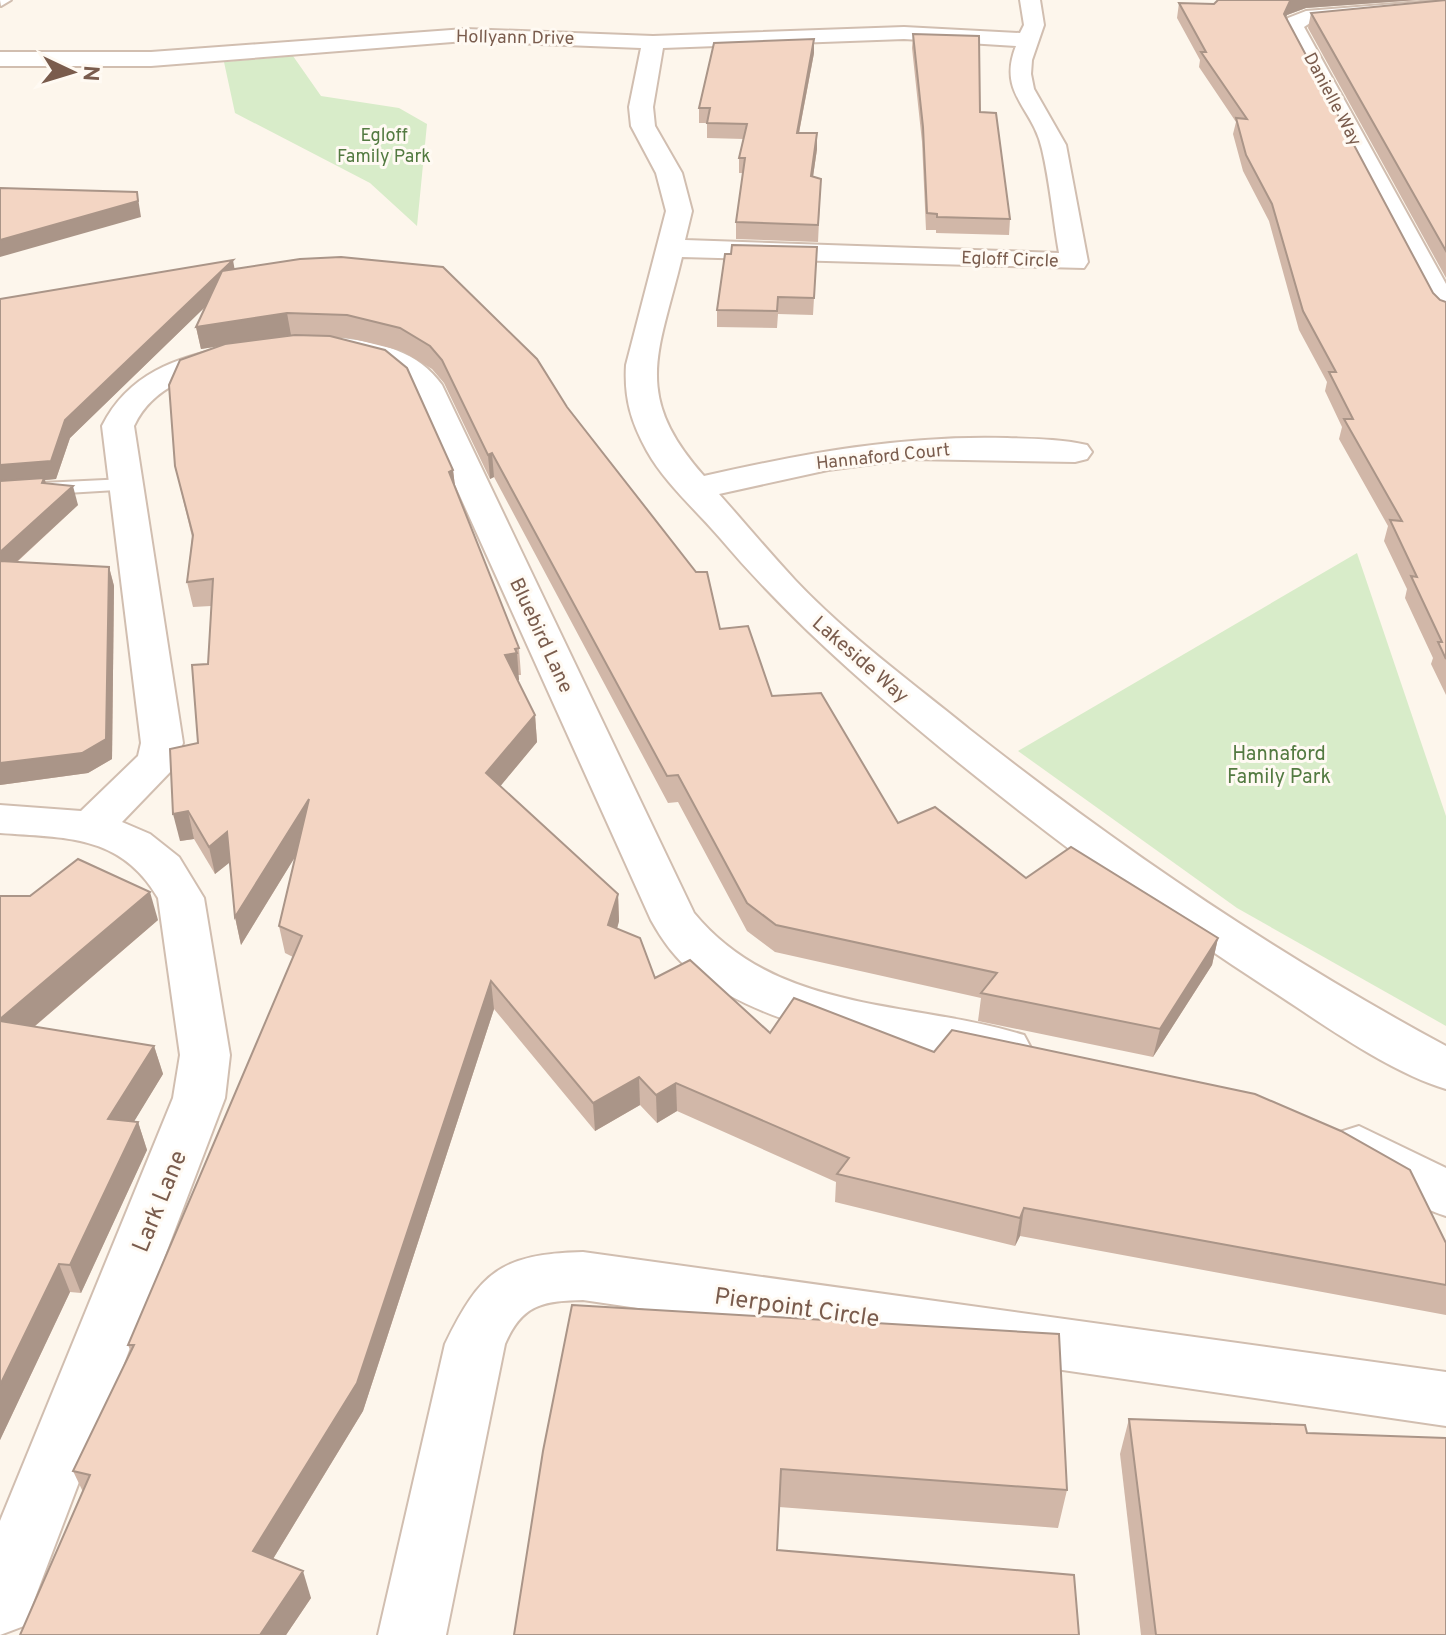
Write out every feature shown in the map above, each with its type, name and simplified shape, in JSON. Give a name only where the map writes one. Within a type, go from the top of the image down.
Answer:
[{"type":"street","name":"Egloff Circle","points":[[671,248],[1074,262],[1054,145],[1048,128],[1023,89],[1020,74],[1021,60],[1031,40],[1034,25],[1030,0]]},
{"type":"street","name":"Danielle Way","points":[[1446,5],[1306,17],[1295,22],[1294,27],[1446,310]]},
{"type":"street","name":"Hollyann Drive","points":[[0,59],[151,59],[465,35],[653,42],[904,33],[1031,40]]},
{"type":"street","name":"Lakeside Way","points":[[653,42],[641,107],[650,145],[669,173],[677,192],[679,211],[641,365],[640,389],[645,414],[665,453],[783,589],[851,654],[1061,824],[1165,899],[1347,1015],[1446,1070]]},
{"type":"street","name":"Bluebird Lane","points":[[92,826],[158,760],[162,743],[118,426],[134,398],[181,370],[220,358],[287,348],[340,347],[389,357],[419,375],[426,385],[674,920],[709,960],[758,989],[802,1005],[1045,1056]]},
{"type":"street","name":"Hannaford Court","points":[[694,489],[819,461],[910,449],[972,447],[1075,452]]},
{"type":"street","points":[[0,819],[92,826]]},
{"type":"street","name":"Lark Lane","points":[[0,1603],[199,1098],[205,1055],[181,898],[163,868],[134,844],[92,826]]},
{"type":"street","points":[[1325,1128],[1446,1194]]},
{"type":"street","name":"Pierpoint Circle","points":[[412,1635],[475,1344],[489,1310],[519,1285],[543,1276],[583,1276],[1446,1399]]},
{"type":"lane","points":[[0,491],[126,485]]},
{"type":"green space","name":"Egloff Family Park","points":[[293,56],[321,96],[399,108],[427,124],[417,226],[370,183],[235,113],[224,62]]},
{"type":"green space","name":"Hannaford Family Park","points":[[1357,553],[1446,816],[1446,1026],[1237,908],[1018,751]]},
{"type":"building","points":[[1218,0],[1292,0],[1284,14],[1433,293],[1446,302],[1446,659],[1438,642],[1442,642],[1411,576],[1417,577],[1390,520],[1402,521],[1344,419],[1353,419],[1329,372],[1336,372],[1303,311],[1272,204],[1246,155],[1236,118],[1247,119],[1201,52],[1206,52],[1179,3],[1214,4]]},
{"type":"building","points":[[1446,0],[1446,251],[1311,13]]},
{"type":"building","points":[[913,34],[979,36],[980,112],[996,113],[1010,219],[937,217],[937,214],[927,213],[923,127]]},
{"type":"building","points":[[814,39],[797,133],[817,133],[811,176],[821,179],[818,225],[736,222],[745,158],[739,158],[747,124],[707,123],[710,108],[699,108],[714,43]]},
{"type":"building","points":[[0,188],[137,192],[138,201],[0,240]]},
{"type":"building","points":[[732,245],[817,247],[814,298],[778,297],[777,311],[717,310],[725,254],[731,254]]},
{"type":"building","points":[[341,257],[443,267],[537,359],[567,407],[696,572],[707,572],[720,629],[748,626],[772,696],[821,693],[898,823],[935,807],[1026,878],[1071,847],[1218,938],[1160,1029],[981,993],[997,973],[776,925],[747,903],[678,775],[667,776],[492,453],[488,455],[442,360],[430,346],[400,328],[347,315],[287,313],[196,327],[222,271],[300,259]]},
{"type":"building","points":[[233,260],[65,420],[51,461],[0,465],[0,299]]},
{"type":"building","points":[[295,335],[330,336],[385,350],[407,368],[453,470],[449,472],[519,648],[515,649],[517,653],[505,655],[535,715],[486,773],[618,894],[608,925],[640,938],[655,978],[690,960],[770,1033],[794,998],[934,1052],[952,1030],[1255,1094],[1341,1131],[1410,1170],[1446,1243],[1446,1285],[1024,1208],[1020,1218],[837,1174],[849,1158],[676,1083],[656,1095],[639,1077],[593,1103],[491,981],[357,1383],[253,1551],[303,1571],[260,1635],[20,1635],[90,1475],[73,1471],[134,1345],[128,1345],[302,936],[279,926],[309,799],[235,917],[227,832],[209,847],[188,811],[173,814],[170,749],[198,743],[192,665],[208,664],[213,579],[187,582],[193,535],[175,466],[169,385],[180,360],[225,344]]},
{"type":"building","points":[[44,478],[42,483],[73,486],[0,552],[0,481]]},
{"type":"building","points":[[0,561],[109,567],[106,739],[82,753],[0,763]]},
{"type":"building","points":[[78,859],[150,892],[0,1019],[0,896],[30,896]]},
{"type":"building","points":[[0,1021],[154,1046],[108,1119],[138,1122],[70,1265],[59,1264],[0,1385]]},
{"type":"building","points":[[572,1305],[1059,1334],[1067,1490],[781,1469],[777,1550],[1074,1575],[1079,1635],[514,1635],[543,1451]]},
{"type":"building","points":[[1129,1419],[1305,1425],[1307,1433],[1446,1438],[1446,1635],[1156,1635]]}]
